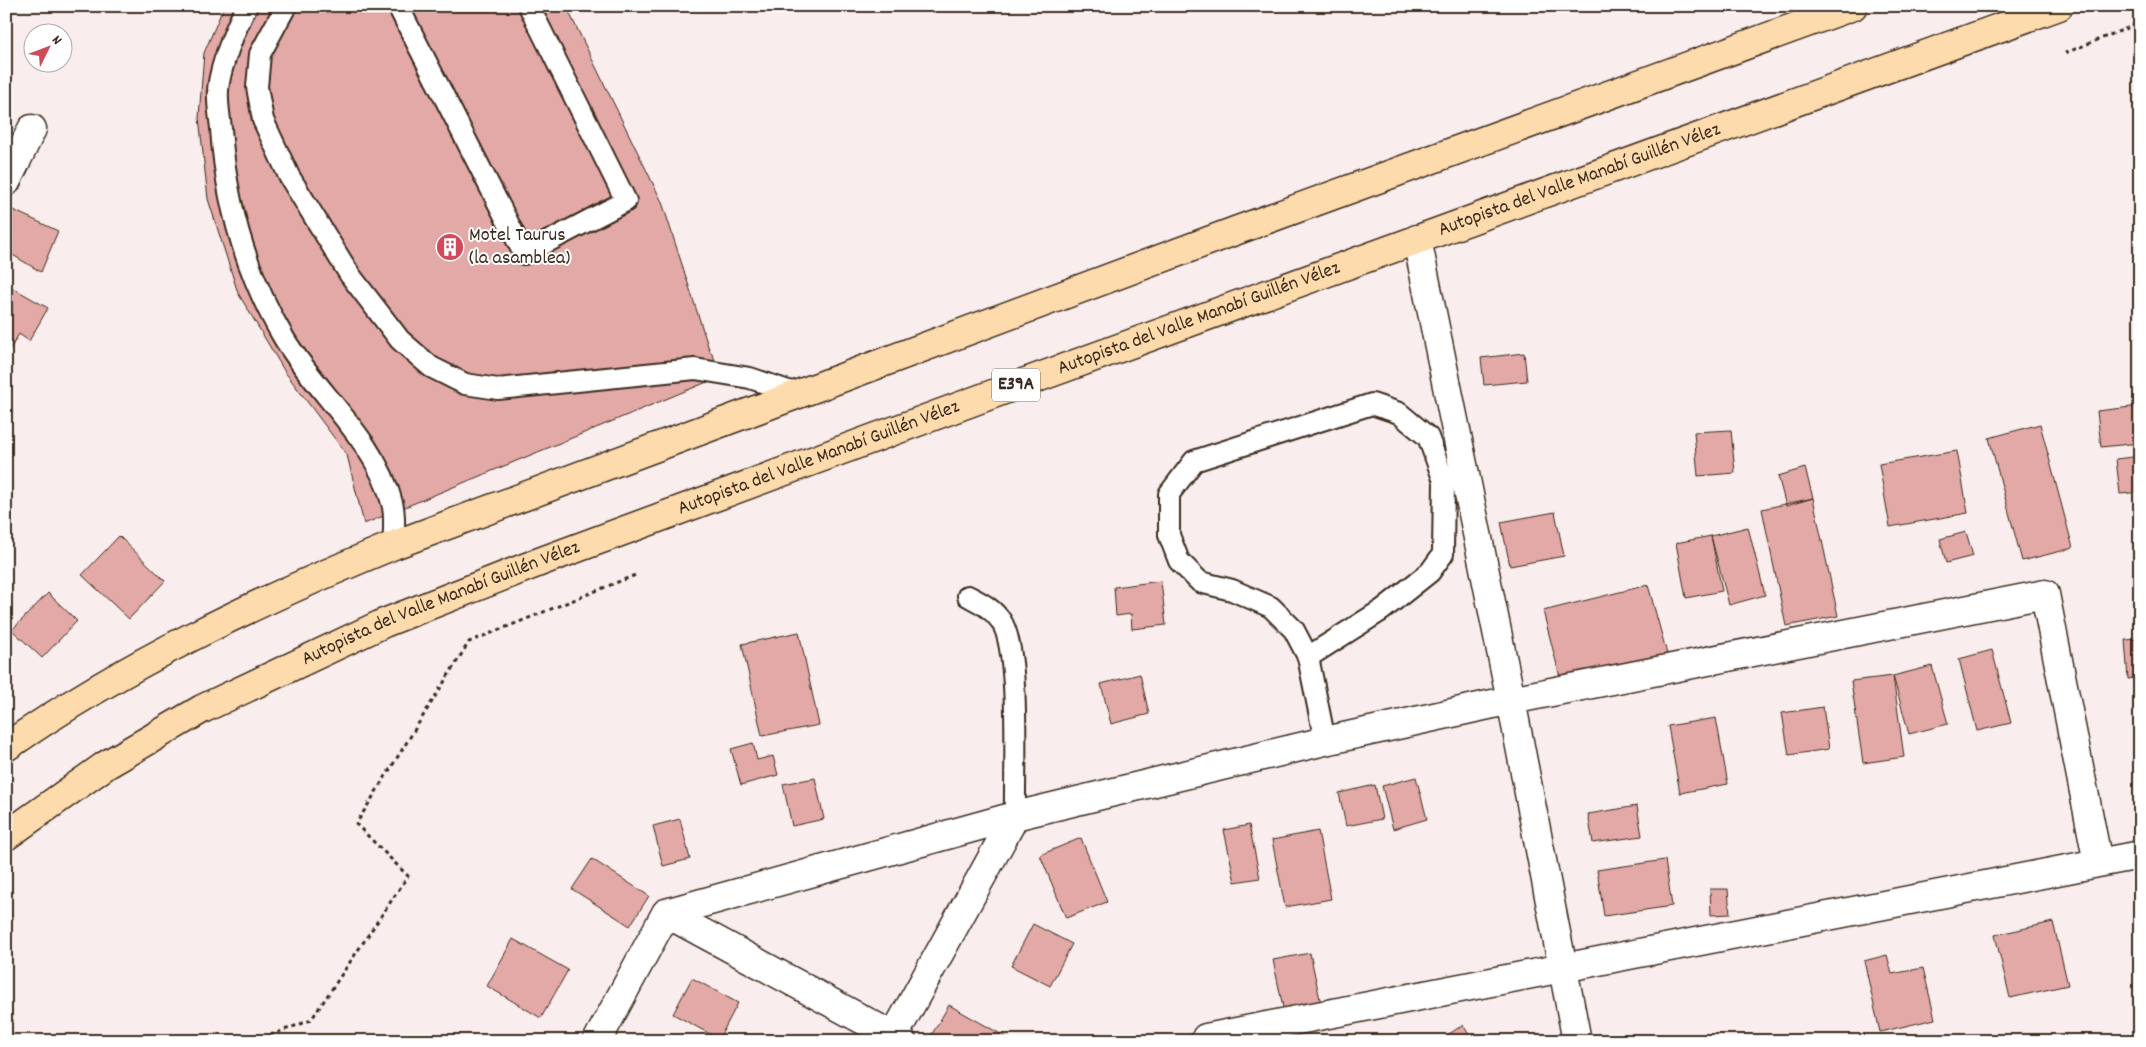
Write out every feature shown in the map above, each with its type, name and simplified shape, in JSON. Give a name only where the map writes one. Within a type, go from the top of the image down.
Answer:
[{"type":"main road","points":[[6,747],[52,715],[119,674],[209,627],[303,582],[394,544],[1430,160],[1854,6]]},
{"type":"main road","name":"Autopista del Valle Manabí Guillén Vélez","points":[[6,836],[106,765],[202,709],[384,623],[551,557],[2059,6]]},
{"type":"street","points":[[6,182],[32,129]]},
{"type":"street","points":[[1417,239],[1511,700],[1576,1041]]},
{"type":"street","points":[[597,1041],[666,913],[1015,816],[1325,741],[1511,700],[2045,594],[2098,863]]},
{"type":"street","points":[[666,913],[896,1039],[1015,816]]},
{"type":"street","points":[[1205,1041],[1206,1038],[2140,855]]},
{"type":"lane","points":[[247,6],[236,26],[218,90],[223,159],[235,224],[257,285],[285,340],[319,389],[372,456],[385,480],[393,505],[394,544]]},
{"type":"lane","points":[[286,6],[260,54],[257,87],[263,120],[289,176],[350,275],[400,340],[431,367],[465,384],[498,389],[695,369],[750,378],[797,394]]},
{"type":"lane","points":[[398,6],[524,254],[626,201],[529,6]]},
{"type":"lane","points":[[1308,657],[1382,610],[1430,572],[1443,554],[1444,481],[1428,437],[1399,413],[1372,404],[1194,461],[1169,494],[1169,535],[1179,561],[1200,582],[1232,590],[1271,607],[1294,630],[1308,657],[1325,741]]},
{"type":"lane","points":[[968,596],[988,606],[1002,622],[1013,660],[1015,816]]},
{"type":"path","points":[[2064,53],[2140,24]]},
{"type":"path","points":[[255,1041],[311,1020],[408,876],[356,824],[469,642],[638,574]]},
{"type":"building","name":"Motel Taurus (la asamblea)","points":[[224,6],[566,6],[662,202],[709,349],[724,375],[364,524],[347,455],[285,372],[238,293],[208,199],[199,117],[204,53]]},
{"type":"building","points":[[11,209],[58,231],[41,272],[6,251],[6,213]]},
{"type":"building","points":[[6,284],[48,308],[29,341],[19,334],[6,356]]},
{"type":"building","points":[[1524,353],[1527,381],[1484,385],[1481,358]]},
{"type":"building","points":[[2140,406],[2140,443],[2101,447],[2097,411]]},
{"type":"building","points":[[2040,424],[2073,548],[2022,561],[1989,438]]},
{"type":"building","points":[[1731,430],[1735,473],[1698,476],[1694,432]]},
{"type":"building","points":[[1957,451],[1968,513],[1890,527],[1879,464]]},
{"type":"building","points":[[2140,456],[2140,492],[2120,494],[2116,459]]},
{"type":"building","points":[[1805,468],[1813,498],[1786,506],[1778,476]]},
{"type":"building","points":[[1813,498],[1838,616],[1786,626],[1762,509]]},
{"type":"building","points":[[1555,512],[1564,556],[1510,566],[1501,522]]},
{"type":"building","points":[[1748,527],[1765,595],[1729,605],[1711,536]]},
{"type":"building","points":[[1966,532],[1973,556],[1946,563],[1940,539]]},
{"type":"building","points":[[119,536],[165,581],[129,619],[82,575]]},
{"type":"building","points":[[1711,536],[1722,591],[1686,598],[1676,543]]},
{"type":"building","points":[[1161,581],[1166,625],[1132,629],[1131,614],[1116,616],[1114,587]]},
{"type":"building","points":[[1648,585],[1667,654],[1561,681],[1543,611]]},
{"type":"building","points":[[48,593],[77,621],[42,658],[12,630]]},
{"type":"building","points":[[799,632],[819,725],[762,736],[742,644]]},
{"type":"building","points":[[2140,639],[2140,677],[2128,679],[2125,640]]},
{"type":"building","points":[[1992,650],[2011,723],[1977,731],[1959,659]]},
{"type":"building","points":[[1932,666],[1948,724],[1909,734],[1893,676]]},
{"type":"building","points":[[1140,674],[1149,714],[1111,724],[1101,684]]},
{"type":"building","points":[[1893,676],[1904,757],[1863,763],[1851,681]]},
{"type":"building","points":[[1823,707],[1829,749],[1789,755],[1782,713]]},
{"type":"building","points":[[1716,718],[1728,784],[1680,793],[1668,726]]},
{"type":"building","points":[[753,743],[757,760],[773,756],[778,775],[741,785],[731,749]]},
{"type":"building","points":[[1416,777],[1427,819],[1393,829],[1382,786]]},
{"type":"building","points":[[815,778],[824,819],[792,826],[783,784]]},
{"type":"building","points":[[1375,785],[1382,819],[1346,826],[1339,793]]},
{"type":"building","points":[[1637,806],[1642,836],[1593,843],[1588,814]]},
{"type":"building","points":[[680,819],[690,859],[663,866],[653,826]]},
{"type":"building","points":[[1249,825],[1260,878],[1235,882],[1224,830]]},
{"type":"building","points":[[1318,831],[1331,899],[1285,907],[1272,840]]},
{"type":"building","points":[[1081,838],[1107,902],[1066,918],[1040,855]]},
{"type":"building","points":[[592,859],[649,896],[630,926],[572,889]]},
{"type":"building","points":[[1665,860],[1672,906],[1604,916],[1597,870]]},
{"type":"building","points":[[1710,889],[1728,889],[1730,914],[1711,915]]},
{"type":"building","points":[[2053,922],[2068,985],[2010,998],[1995,935]]},
{"type":"building","points":[[1033,924],[1072,944],[1050,986],[1011,966]]},
{"type":"building","points":[[513,939],[568,970],[541,1018],[487,986]]},
{"type":"building","points":[[1310,953],[1321,1004],[1284,1012],[1273,960]]},
{"type":"building","points":[[1887,955],[1892,974],[1923,968],[1935,1019],[1880,1032],[1864,961]]},
{"type":"building","points":[[692,978],[738,1003],[719,1039],[673,1014]]},
{"type":"building","points":[[949,1005],[1013,1041],[928,1041]]},
{"type":"building","points":[[1463,1025],[1473,1041],[1438,1041]]},
{"type":"place","name":"Motel Taurus (la asamblea)","points":[[450,247]]}]
